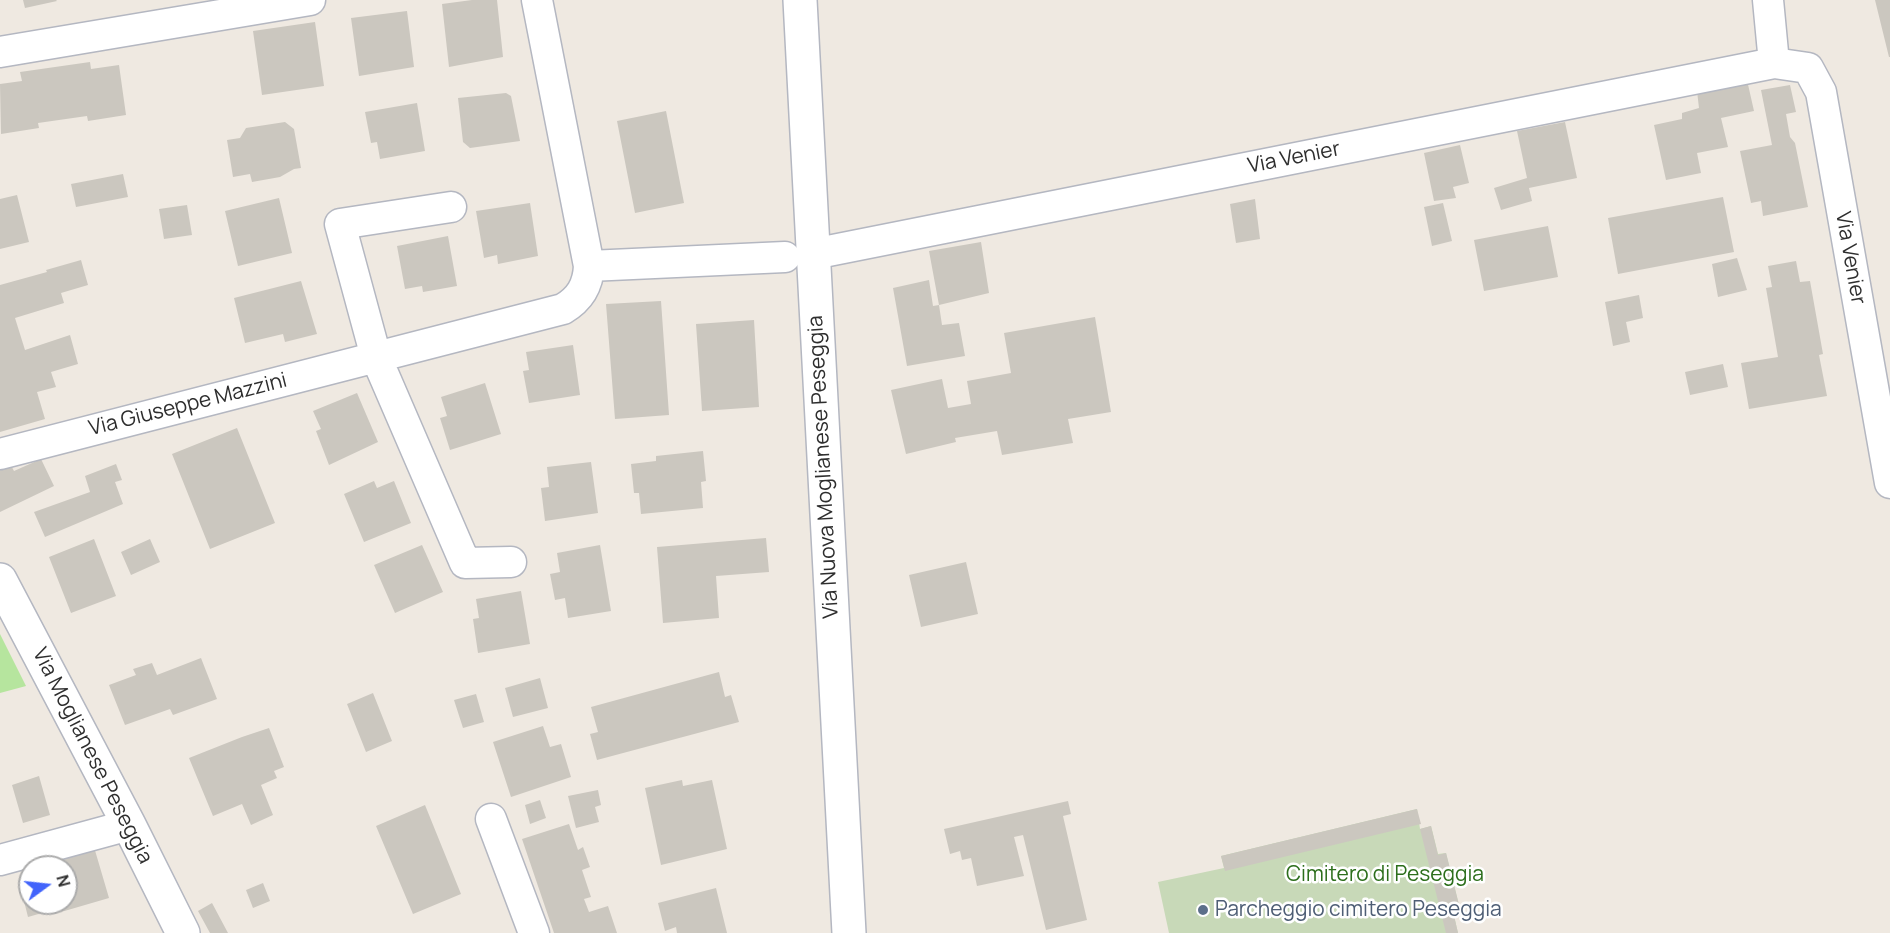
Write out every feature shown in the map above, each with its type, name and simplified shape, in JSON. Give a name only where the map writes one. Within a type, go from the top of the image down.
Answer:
[{"type":"main road","name":"Via Nuova Moglianese Peseggia","points":[[800,0],[799,255],[849,933]]},
{"type":"main road","name":"Via Moglianese Peseggia","points":[[0,580],[183,933]]},
{"type":"street","points":[[0,51],[310,0]]},
{"type":"street","name":"Via Giuseppe Mazzini","points":[[0,454],[563,309],[574,303],[582,293],[589,276],[589,266],[537,0]]},
{"type":"street","points":[[1768,0],[1774,63]]},
{"type":"street","name":"Via Venier","points":[[799,255],[1774,63],[1808,68],[1821,92],[1890,483]]},
{"type":"street","points":[[451,207],[340,224],[376,357],[465,563],[511,562]]},
{"type":"street","points":[[589,266],[799,255]]},
{"type":"street","points":[[491,819],[534,933]]},
{"type":"street","points":[[0,860],[129,825]]},
{"type":"green space","points":[[0,634],[26,686],[0,693]]},
{"type":"green space","name":"Cimitero di Peseggia","points":[[1417,809],[1420,829],[1431,826],[1438,854],[1446,853],[1459,905],[1452,907],[1458,933],[1169,933],[1158,882],[1224,868],[1221,856]]},
{"type":"building","points":[[23,0],[56,0],[57,1],[25,8]]},
{"type":"building","points":[[472,0],[497,0],[503,57],[449,67],[442,4]]},
{"type":"building","points":[[1875,0],[1890,0],[1890,57],[1889,57]]},
{"type":"building","points":[[407,11],[414,67],[359,76],[351,18]]},
{"type":"building","points":[[315,22],[324,86],[262,95],[253,31]]},
{"type":"building","points":[[90,62],[91,69],[119,65],[126,115],[88,121],[87,116],[38,123],[39,128],[1,134],[0,84],[22,81],[20,72]]},
{"type":"building","points":[[1747,80],[1754,111],[1721,118],[1728,147],[1697,153],[1701,173],[1666,180],[1654,125],[1682,119],[1682,113],[1699,108],[1697,91]]},
{"type":"building","points":[[1790,85],[1796,112],[1786,114],[1790,137],[1795,143],[1808,207],[1763,216],[1761,201],[1751,203],[1740,151],[1772,145],[1761,90]]},
{"type":"building","points":[[506,93],[511,96],[520,141],[470,148],[463,142],[458,98]]},
{"type":"building","points":[[417,103],[425,151],[380,159],[377,142],[371,143],[365,112]]},
{"type":"building","points":[[666,111],[684,203],[635,213],[617,121]]},
{"type":"building","points":[[285,122],[294,129],[301,168],[294,169],[280,177],[252,182],[250,174],[233,177],[227,140],[240,138],[246,128]]},
{"type":"building","points":[[1565,122],[1577,178],[1529,188],[1532,201],[1501,210],[1494,188],[1527,178],[1517,131]]},
{"type":"building","points":[[1460,145],[1469,183],[1453,187],[1456,198],[1434,201],[1424,153]]},
{"type":"building","points":[[123,174],[128,197],[76,207],[71,184]]},
{"type":"building","points":[[17,195],[29,242],[0,249],[0,199]]},
{"type":"building","points":[[1723,197],[1734,252],[1618,274],[1608,218]]},
{"type":"building","points":[[279,198],[292,253],[238,266],[225,211]]},
{"type":"building","points":[[1255,199],[1260,239],[1236,243],[1230,204]]},
{"type":"building","points":[[530,203],[538,256],[498,264],[497,255],[484,258],[476,211]]},
{"type":"building","points":[[1443,203],[1452,241],[1432,246],[1424,207]]},
{"type":"building","points":[[187,205],[192,235],[164,239],[159,209]]},
{"type":"building","points":[[1548,226],[1558,277],[1484,291],[1474,240]]},
{"type":"building","points":[[448,236],[457,286],[423,292],[422,286],[405,289],[397,246]]},
{"type":"building","points":[[981,242],[989,293],[939,305],[929,251]]},
{"type":"building","points":[[1737,258],[1747,290],[1718,297],[1712,264]]},
{"type":"building","points":[[81,260],[88,285],[61,293],[64,303],[15,318],[25,350],[70,335],[78,364],[51,372],[56,387],[37,392],[45,419],[0,432],[0,285]]},
{"type":"building","points":[[1796,261],[1800,282],[1810,281],[1823,354],[1819,355],[1827,396],[1749,409],[1741,363],[1778,357],[1766,288],[1772,287],[1768,266]]},
{"type":"building","points":[[929,280],[933,306],[939,305],[942,325],[959,323],[965,356],[907,366],[893,288]]},
{"type":"building","points":[[301,281],[317,334],[285,342],[283,334],[245,343],[234,298]]},
{"type":"building","points":[[1639,295],[1643,318],[1626,322],[1630,342],[1613,346],[1605,302]]},
{"type":"building","points":[[661,301],[669,415],[615,419],[606,304]]},
{"type":"building","points":[[1095,317],[1111,412],[1068,419],[1073,443],[1002,455],[997,431],[955,438],[956,442],[906,454],[891,390],[942,379],[948,408],[971,404],[967,381],[1011,373],[1004,333]]},
{"type":"building","points":[[754,320],[759,407],[702,411],[696,324]]},
{"type":"building","points":[[573,345],[580,395],[529,403],[523,371],[529,370],[526,352]]},
{"type":"building","points":[[1723,364],[1728,387],[1690,395],[1685,372]]},
{"type":"building","points":[[485,383],[501,434],[450,450],[440,418],[447,416],[441,397]]},
{"type":"building","points":[[357,393],[378,442],[329,465],[316,431],[321,429],[313,411]]},
{"type":"building","points":[[237,428],[275,523],[210,549],[172,454]]},
{"type":"building","points":[[703,451],[706,481],[701,482],[703,508],[641,514],[639,493],[634,493],[631,464],[656,461],[656,456]]},
{"type":"building","points":[[6,456],[14,471],[41,459],[54,486],[0,512],[0,459]]},
{"type":"building","points":[[591,462],[598,513],[545,521],[541,488],[549,487],[547,467]]},
{"type":"building","points":[[116,464],[122,480],[115,482],[123,504],[45,537],[34,512],[90,492],[85,476]]},
{"type":"building","points":[[374,481],[377,488],[394,481],[411,523],[364,542],[344,494]]},
{"type":"building","points":[[766,538],[769,572],[716,576],[719,618],[663,623],[657,547]]},
{"type":"building","points":[[94,539],[116,596],[71,613],[49,557]]},
{"type":"building","points":[[150,539],[160,562],[131,575],[121,552]]},
{"type":"building","points":[[422,545],[443,592],[395,613],[374,565]]},
{"type":"building","points":[[600,545],[611,611],[568,618],[565,598],[555,600],[550,574],[560,572],[557,553]]},
{"type":"building","points":[[966,562],[978,614],[921,627],[909,575]]},
{"type":"building","points":[[521,591],[530,644],[478,653],[473,619],[479,618],[476,599]]},
{"type":"building","points":[[201,658],[217,699],[173,715],[170,709],[125,725],[109,685],[136,675],[133,669],[152,663],[157,675]]},
{"type":"building","points":[[719,672],[725,697],[731,695],[739,722],[597,760],[590,734],[598,732],[591,707]]},
{"type":"building","points":[[540,678],[548,708],[513,717],[505,688]]},
{"type":"building","points":[[373,693],[392,741],[366,752],[347,704]]},
{"type":"building","points":[[476,694],[484,722],[463,728],[454,700]]},
{"type":"building","points":[[543,726],[550,747],[561,744],[571,777],[511,797],[493,742]]},
{"type":"building","points":[[269,728],[284,767],[274,771],[277,778],[261,785],[273,815],[251,825],[242,804],[213,816],[189,758]]},
{"type":"building","points":[[39,776],[50,815],[23,823],[12,785]]},
{"type":"building","points":[[682,780],[683,786],[712,780],[727,849],[661,865],[645,788]]},
{"type":"building","points":[[598,790],[601,805],[595,807],[599,822],[576,828],[568,796]]},
{"type":"building","points":[[540,800],[546,818],[530,824],[525,805]]},
{"type":"building","points":[[1068,801],[1071,814],[1063,816],[1087,920],[1046,930],[1023,835],[1014,837],[1024,876],[977,886],[971,858],[962,860],[960,851],[950,854],[944,829]]},
{"type":"building","points":[[425,805],[461,894],[413,914],[376,826]]},
{"type":"building","points":[[1417,809],[1421,824],[1225,871],[1221,856]]},
{"type":"building","points":[[569,824],[578,850],[583,847],[590,867],[582,870],[591,897],[584,899],[589,912],[608,906],[617,933],[554,933],[522,839]]},
{"type":"building","points":[[1431,826],[1438,855],[1446,853],[1459,905],[1452,907],[1458,933],[1446,933],[1420,829]]},
{"type":"building","points":[[94,847],[109,898],[78,907],[78,855],[67,855]]},
{"type":"building","points":[[263,883],[270,901],[253,908],[246,890]]},
{"type":"building","points":[[716,888],[727,933],[677,933],[676,927],[665,931],[658,903]]},
{"type":"building","points":[[212,903],[228,933],[210,933],[198,911]]},
{"type":"place","name":"Parcheggio cimitero Peseggia","points":[[1203,910]]}]
